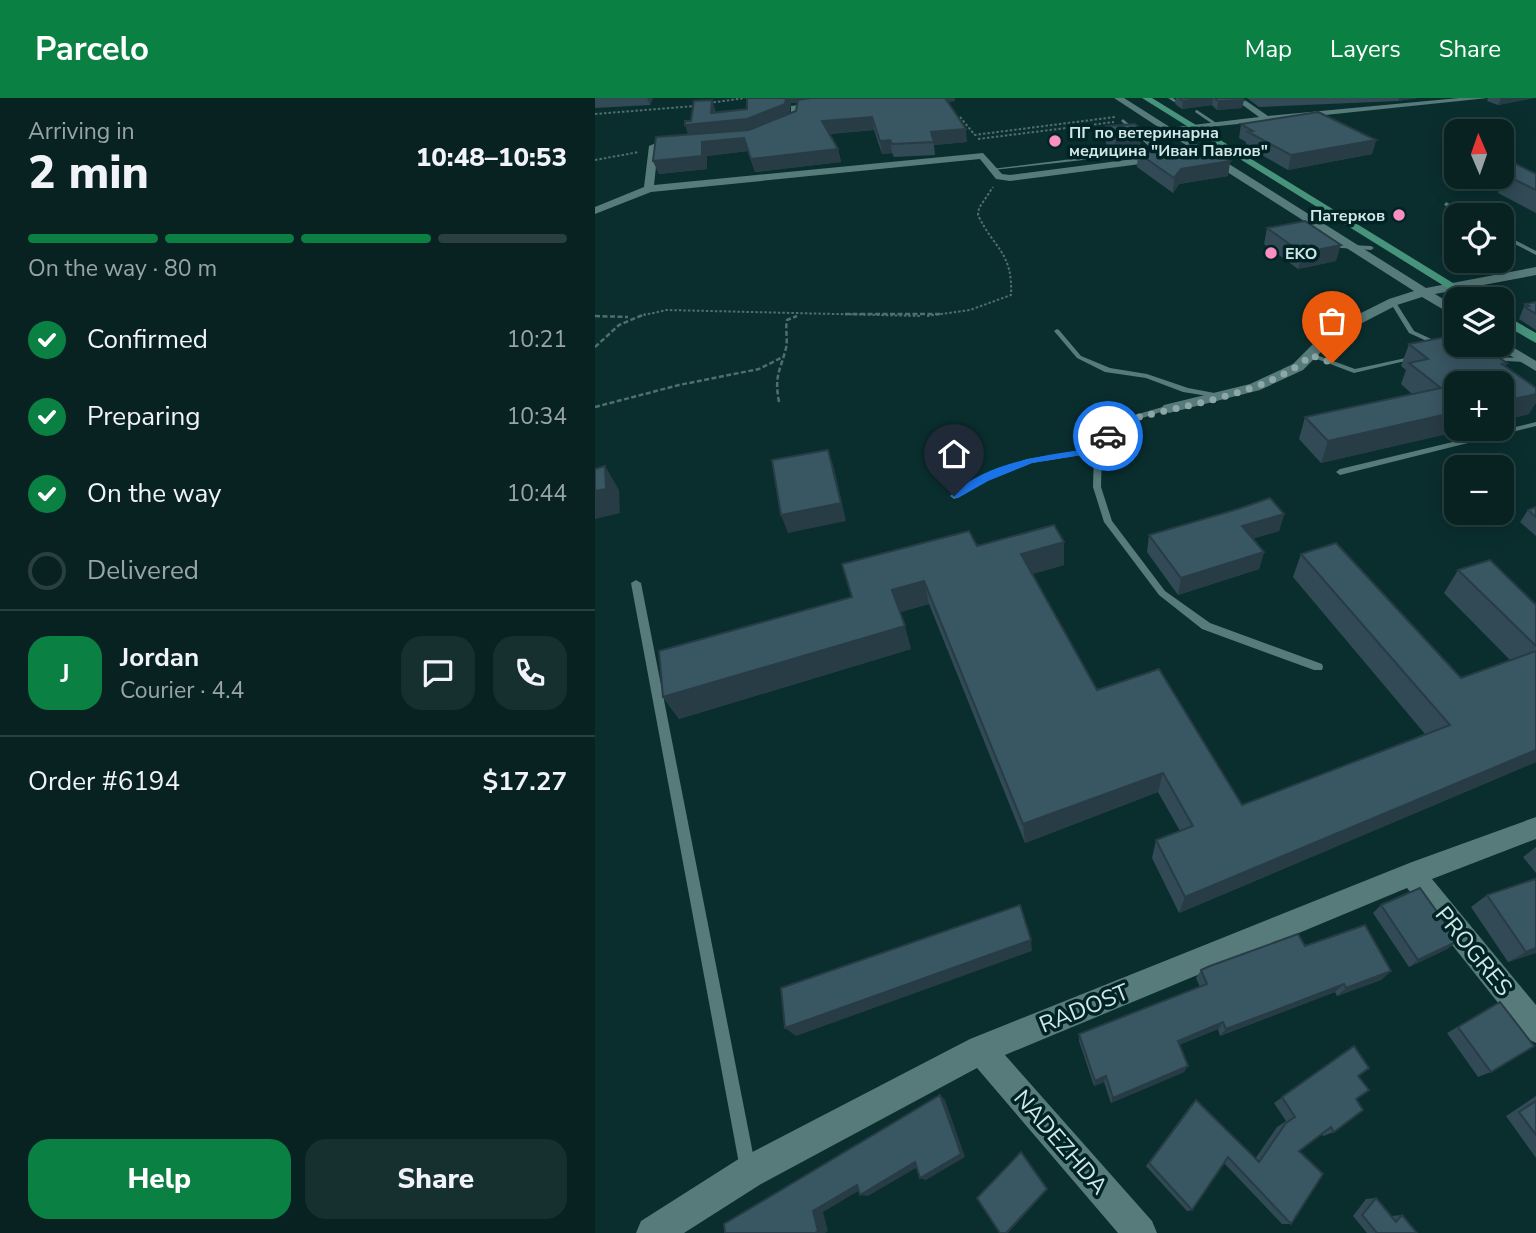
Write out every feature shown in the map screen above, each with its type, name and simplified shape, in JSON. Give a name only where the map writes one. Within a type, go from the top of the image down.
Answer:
[{"type":"main road","points":[[1133,98],[1455,287]]},
{"type":"main road","points":[[1146,98],[1309,222],[1371,248],[1431,291],[1444,297]]},
{"type":"main road","points":[[1514,325],[1536,339]]},
{"type":"main road","points":[[1514,343],[1532,360]]},
{"type":"street","points":[[771,129],[795,120],[794,108],[854,102],[853,98]]},
{"type":"street","points":[[1118,98],[1309,222],[1431,291],[1444,302]]},
{"type":"street","points":[[1237,98],[1267,120]]},
{"type":"street","points":[[1344,98],[1365,110]]},
{"type":"street","points":[[1379,98],[1395,107]]},
{"type":"street","points":[[1423,98],[1432,104]]},
{"type":"street","points":[[1186,127],[1484,98]]},
{"type":"street","points":[[649,189],[654,146],[691,143]]},
{"type":"street","points":[[595,211],[649,189],[983,156],[999,177],[1010,178],[1217,151]]},
{"type":"street","points":[[1455,287],[1536,271]]},
{"type":"street","points":[[1169,408],[1255,387],[1298,367],[1332,333],[1393,302],[1444,289]]},
{"type":"street","points":[[1514,351],[1532,360]]},
{"type":"street","name":"RADOST","points":[[653,1233],[748,1172],[981,1050],[1412,874],[1536,828]]},
{"type":"street","name":"PROGRES","points":[[1412,874],[1536,1028]]},
{"type":"street","name":"NADEZHDA","points":[[981,1050],[1140,1233]]},
{"type":"lane","points":[[1196,111],[1216,124]]},
{"type":"lane","points":[[1123,120],[1165,158]]},
{"type":"lane","points":[[993,169],[1156,150]]},
{"type":"lane","points":[[1317,239],[1327,246],[1371,248]]},
{"type":"lane","points":[[1514,242],[1536,253]]},
{"type":"lane","points":[[1393,302],[1411,332],[1452,350],[1440,353]]},
{"type":"lane","points":[[1057,331],[1079,357],[1108,370],[1147,376],[1186,390],[1220,396]]},
{"type":"lane","points":[[1311,355],[1354,370],[1427,355]]},
{"type":"lane","points":[[1482,359],[1532,360]]},
{"type":"lane","points":[[1169,408],[1124,421],[1112,429],[1098,450],[1097,486],[1108,522],[1163,593],[1206,626],[1318,667]]},
{"type":"lane","points":[[1340,472],[1536,424]]},
{"type":"lane","points":[[954,496],[984,479],[1030,460],[1098,450]]},
{"type":"lane","points":[[636,583],[748,1172]]},
{"type":"path","points":[[595,114],[652,111],[745,98]]},
{"type":"path","points":[[974,135],[1132,115],[1137,118],[978,139]]},
{"type":"path","points":[[960,117],[988,153],[983,156]]},
{"type":"path","points":[[595,160],[633,154],[654,146]]},
{"type":"path","points":[[595,316],[630,317],[667,310],[926,316],[966,312],[995,303],[1010,295],[1013,279],[1009,260],[978,215],[988,191],[1010,178]]},
{"type":"path","points":[[779,401],[775,372],[787,346],[785,326],[787,320],[802,314]]},
{"type":"path","points":[[595,347],[604,336],[630,317]]},
{"type":"path","points":[[595,407],[679,385],[759,369],[781,358]]},
{"type":"building","points":[[747,98],[786,98],[785,104],[747,119],[685,125],[685,121],[691,121],[694,101],[712,100],[711,113],[747,109]]},
{"type":"building","points":[[945,98],[966,129],[931,132],[934,142],[892,144],[890,140],[880,141],[872,117],[822,121],[838,149],[751,159],[744,138],[702,142],[702,156],[653,161],[656,137],[749,130],[796,111],[798,100]]},
{"type":"building","points":[[1179,98],[1205,98],[1183,101]]},
{"type":"building","points":[[1215,98],[1241,98],[1244,100],[1218,101]]},
{"type":"building","points":[[1318,112],[1376,140],[1291,155],[1248,132],[1253,131],[1241,124]]},
{"type":"building","points":[[1135,124],[1141,129],[1116,132],[1107,126]]},
{"type":"building","points":[[1211,149],[1230,161],[1181,169],[1174,178],[1138,153],[1159,150],[1164,154]]},
{"type":"building","points":[[1514,163],[1536,174],[1536,190],[1514,179]]},
{"type":"building","points":[[1305,221],[1341,245],[1302,253],[1267,228]]},
{"type":"building","points":[[1536,302],[1536,314],[1525,307],[1529,306],[1525,304]]},
{"type":"building","points":[[1444,337],[1444,357],[1498,357],[1507,363],[1502,364],[1512,371],[1444,371],[1444,415],[1328,441],[1305,417],[1441,388],[1409,363],[1428,359],[1409,344]]},
{"type":"building","points":[[1514,372],[1536,388],[1536,394],[1514,399]]},
{"type":"building","points":[[828,450],[841,503],[781,515],[772,460]]},
{"type":"building","points":[[605,466],[606,489],[595,491],[595,469]]},
{"type":"building","points":[[1270,498],[1284,514],[1242,526],[1264,552],[1181,578],[1149,535],[1238,509]]},
{"type":"building","points":[[1536,507],[1536,517],[1528,510]]},
{"type":"building","points":[[1054,525],[1064,542],[1021,554],[1097,690],[1159,669],[1242,805],[1450,725],[1301,554],[1336,543],[1461,678],[1536,651],[1536,750],[1185,897],[1156,840],[1193,826],[1163,773],[1023,824],[924,581],[892,590],[905,626],[663,697],[659,651],[852,597],[842,564],[969,531],[977,546]]},
{"type":"building","points":[[1490,560],[1536,605],[1536,646],[1458,570]]},
{"type":"building","points":[[1535,879],[1536,948],[1526,952],[1487,895]]},
{"type":"building","points":[[1420,888],[1458,941],[1418,960],[1381,905]]},
{"type":"building","points":[[1020,905],[1031,940],[785,1028],[781,988]]},
{"type":"building","points":[[1365,925],[1391,971],[1346,988],[1344,984],[1226,1029],[1223,1022],[1178,1041],[1188,1066],[1113,1098],[1106,1076],[1095,1081],[1079,1034],[1207,984],[1201,970],[1210,966],[1298,934],[1305,946]]},
{"type":"building","points":[[1500,1002],[1534,1046],[1491,1072],[1458,1027]]},
{"type":"building","points":[[1354,1046],[1369,1068],[1358,1076],[1369,1090],[1356,1099],[1363,1110],[1334,1132],[1331,1127],[1299,1151],[1323,1174],[1291,1224],[1228,1157],[1192,1210],[1149,1163],[1196,1100],[1259,1162],[1286,1123],[1295,1117],[1282,1097]]},
{"type":"building","points":[[940,1095],[961,1154],[920,1178],[915,1162],[860,1195],[857,1185],[813,1211],[818,1231],[815,1233],[725,1233],[724,1224]]},
{"type":"building","points":[[1536,1101],[1536,1135],[1519,1112]]},
{"type":"building","points":[[1021,1152],[1047,1189],[1006,1233],[1000,1233],[977,1198]]},
{"type":"building","points":[[1376,1198],[1396,1222],[1402,1215],[1417,1233],[1377,1233],[1362,1215]]},
{"type":"way so far","points":[[1108,436],[1112,429],[1124,421],[1255,387],[1298,367],[1311,355],[1332,363]]},
{"type":"place","name":"ПГ по ветеринарна медицина \"Иван Павлов\"","points":[[1055,141]]},
{"type":"place","name":"Патерков","points":[[1399,215]]},
{"type":"place","name":"EKO","points":[[1271,253]]},
{"type":"route","points":[[954,496],[984,479],[1030,460],[1098,450],[1108,436]]}]
